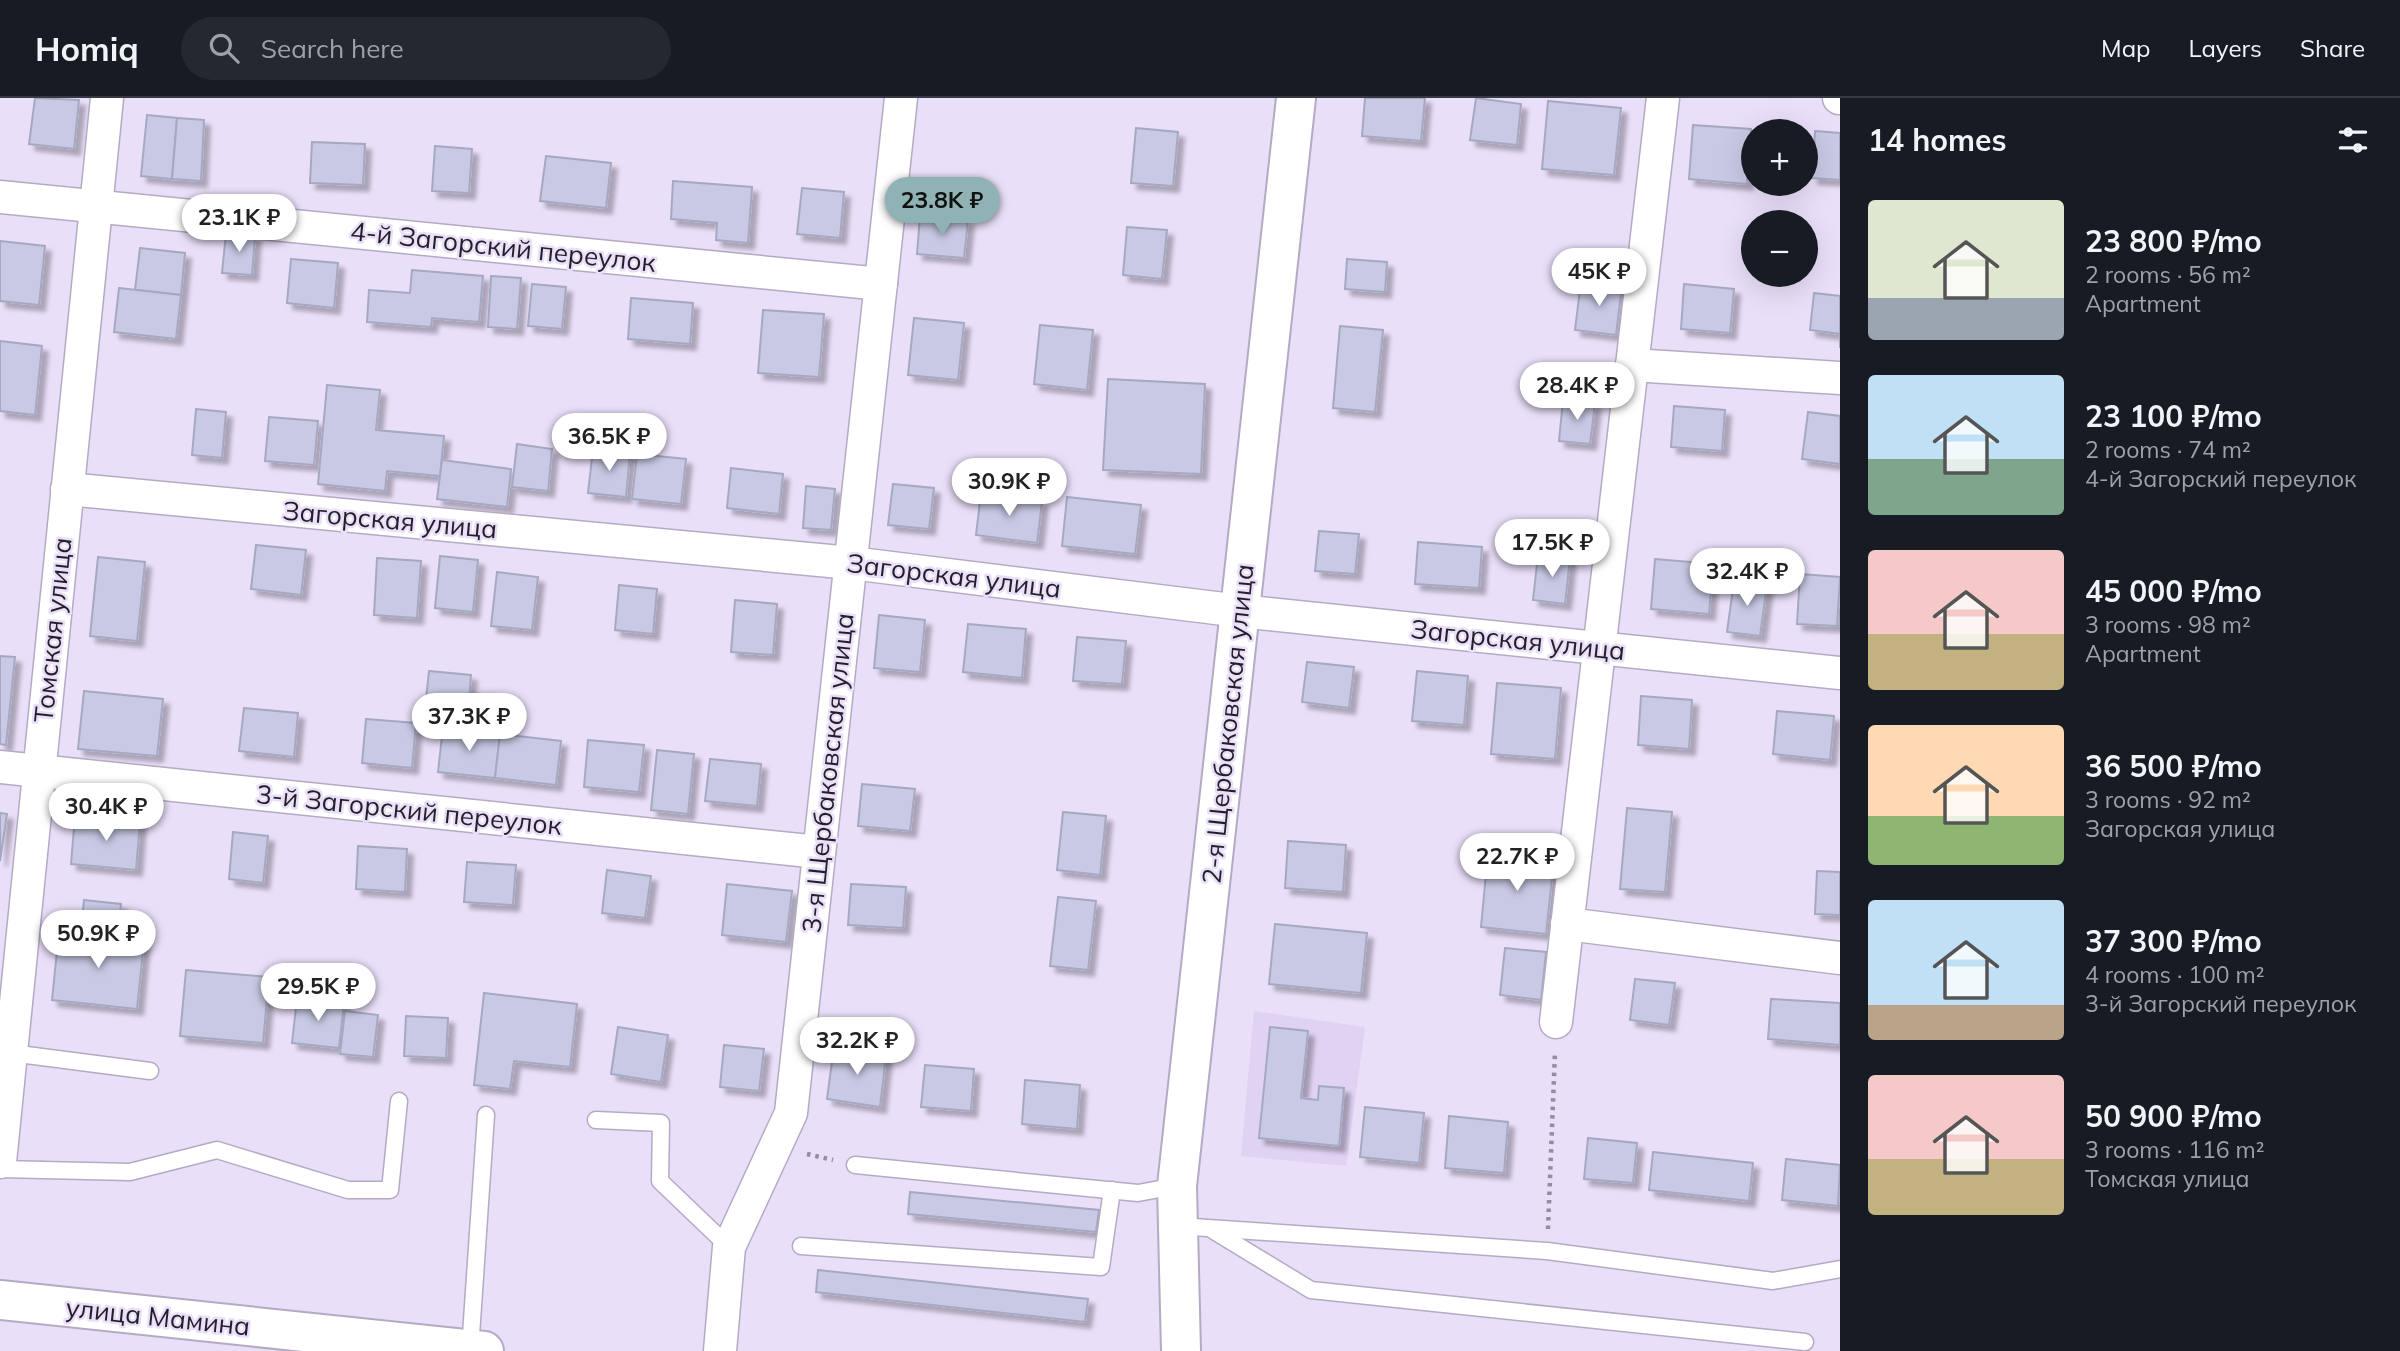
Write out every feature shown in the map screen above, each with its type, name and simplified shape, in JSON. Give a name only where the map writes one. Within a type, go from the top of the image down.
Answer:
[{"type":"street","name":"Томская улица","points":[[0,1162],[107,98]]},
{"type":"street","name":"3-я Щербаковская улица","points":[[720,1351],[729,1247],[791,1113],[901,98]]},
{"type":"street","name":"2-я Щербаковская улица","points":[[1181,1351],[1195,1228],[1177,1186],[1296,98]]},
{"type":"street","points":[[1556,1022],[1663,98]]},
{"type":"street","name":"4-й Загорский переулок","points":[[0,197],[881,284]]},
{"type":"street","points":[[1632,365],[1840,378]]},
{"type":"street","name":"Загорская улица","points":[[67,489],[851,563],[1240,611],[1840,673]]},
{"type":"street","name":"3-й Загорский переулок","points":[[0,767],[819,852]]},
{"type":"street","points":[[1567,923],[1840,958]]},
{"type":"street","name":"улица Мамина","points":[[0,1300],[477,1350]]},
{"type":"lane","points":[[11,1053],[150,1071]]},
{"type":"lane","points":[[0,1169],[130,1172],[217,1150],[348,1190],[390,1190],[400,1101]]},
{"type":"lane","points":[[477,1350],[486,1115]]},
{"type":"lane","points":[[596,1120],[661,1123],[660,1181],[729,1247]]},
{"type":"lane","points":[[855,1165],[1138,1193],[1177,1186]]},
{"type":"lane","points":[[801,1246],[1101,1267],[1112,1190]]},
{"type":"lane","points":[[1195,1228],[1547,1251],[1773,1281],[1840,1269]]},
{"type":"lane","points":[[1195,1228],[1311,1290],[1805,1342]]},
{"type":"path","points":[[1547,1251],[1556,1022]]},
{"type":"path","points":[[775,1146],[855,1165]]},
{"type":"shaded area","points":[[1254,1011],[1365,1027],[1346,1166],[1241,1156]]},
{"type":"building","points":[[35,98],[79,100],[74,149],[29,144]]},
{"type":"building","points":[[1365,98],[1425,98],[1421,141],[1362,136]]},
{"type":"building","points":[[1476,98],[1521,104],[1517,145],[1470,140]]},
{"type":"building","points":[[1548,101],[1621,108],[1614,175],[1542,169]]},
{"type":"building","points":[[147,115],[177,118],[172,179],[141,176]]},
{"type":"building","points":[[177,118],[204,120],[201,181],[172,179]]},
{"type":"building","points":[[1693,125],[1741,128],[1741,183],[1689,179]]},
{"type":"building","points":[[1136,128],[1178,132],[1173,186],[1131,183]]},
{"type":"building","points":[[1818,131],[1840,133],[1840,180],[1818,178]]},
{"type":"building","points":[[312,142],[365,144],[363,185],[310,183]]},
{"type":"building","points":[[435,146],[472,149],[469,193],[432,191]]},
{"type":"building","points":[[546,156],[611,163],[606,208],[540,201]]},
{"type":"building","points":[[673,181],[752,187],[748,243],[716,240],[717,223],[671,219]]},
{"type":"building","points":[[802,188],[844,192],[840,238],[797,234]]},
{"type":"building","points":[[920,216],[968,220],[964,258],[917,254]]},
{"type":"building","points":[[1127,227],[1167,230],[1162,279],[1123,275]]},
{"type":"building","points":[[226,233],[255,235],[252,275],[222,273]]},
{"type":"building","points":[[0,241],[45,246],[39,305],[0,301]]},
{"type":"building","points":[[140,248],[185,253],[181,295],[135,290]]},
{"type":"building","points":[[291,259],[338,263],[334,308],[287,303]]},
{"type":"building","points":[[1347,259],[1387,262],[1385,292],[1345,289]]},
{"type":"building","points":[[412,270],[483,276],[479,322],[432,318],[431,327],[367,322],[369,290],[410,293]]},
{"type":"building","points":[[491,276],[521,278],[517,329],[488,327]]},
{"type":"building","points":[[1581,281],[1622,285],[1616,335],[1575,330]]},
{"type":"building","points":[[532,284],[566,287],[562,329],[528,326]]},
{"type":"building","points":[[1684,284],[1734,289],[1730,333],[1681,329]]},
{"type":"building","points":[[119,288],[181,295],[176,339],[114,332]]},
{"type":"building","points":[[1814,293],[1840,296],[1840,334],[1810,330]]},
{"type":"building","points":[[631,298],[693,303],[690,344],[628,339]]},
{"type":"building","points":[[763,310],[824,314],[819,377],[758,373]]},
{"type":"building","points":[[914,318],[964,323],[958,380],[908,375]]},
{"type":"building","points":[[1040,325],[1093,330],[1087,390],[1034,384]]},
{"type":"building","points":[[1340,326],[1383,330],[1375,412],[1333,408]]},
{"type":"building","points":[[0,341],[42,346],[35,415],[0,411]]},
{"type":"building","points":[[1108,379],[1205,384],[1201,474],[1103,470]]},
{"type":"building","points":[[327,385],[380,390],[376,430],[444,436],[440,476],[387,471],[385,491],[318,484]]},
{"type":"building","points":[[1563,400],[1595,403],[1590,444],[1559,441]]},
{"type":"building","points":[[1674,406],[1725,410],[1722,451],[1671,447]]},
{"type":"building","points":[[196,409],[226,412],[222,458],[192,455]]},
{"type":"building","points":[[1808,412],[1840,416],[1840,464],[1802,459]]},
{"type":"building","points":[[269,417],[318,421],[314,465],[265,461]]},
{"type":"building","points":[[517,444],[552,449],[548,491],[512,487]]},
{"type":"building","points":[[593,449],[630,453],[626,497],[588,493]]},
{"type":"building","points":[[637,454],[686,459],[681,504],[632,499]]},
{"type":"building","points":[[442,460],[511,469],[507,507],[437,499]]},
{"type":"building","points":[[731,468],[783,474],[779,514],[727,508]]},
{"type":"building","points":[[893,484],[934,488],[929,529],[888,525]]},
{"type":"building","points":[[806,486],[835,489],[831,530],[803,528]]},
{"type":"building","points":[[981,493],[1042,501],[1037,543],[976,535]]},
{"type":"building","points":[[1067,497],[1141,505],[1135,554],[1062,546]]},
{"type":"building","points":[[1319,531],[1359,534],[1355,574],[1315,571]]},
{"type":"building","points":[[1418,542],[1482,547],[1479,588],[1415,584]]},
{"type":"building","points":[[256,545],[306,550],[301,595],[251,589]]},
{"type":"building","points":[[1538,555],[1570,558],[1565,604],[1533,600]]},
{"type":"building","points":[[440,556],[478,560],[473,612],[435,608]]},
{"type":"building","points":[[98,557],[145,562],[137,641],[90,636]]},
{"type":"building","points":[[377,558],[421,561],[417,618],[374,615]]},
{"type":"building","points":[[1655,559],[1713,564],[1709,614],[1651,609]]},
{"type":"building","points":[[497,572],[538,577],[532,630],[491,626]]},
{"type":"building","points":[[1800,574],[1840,577],[1837,626],[1797,624]]},
{"type":"building","points":[[1734,581],[1767,585],[1760,636],[1727,632]]},
{"type":"building","points":[[619,585],[657,589],[653,634],[615,630]]},
{"type":"building","points":[[735,600],[777,604],[773,655],[731,652]]},
{"type":"building","points":[[879,615],[925,620],[920,672],[874,668]]},
{"type":"building","points":[[968,624],[1026,629],[1022,678],[963,672]]},
{"type":"building","points":[[1077,637],[1126,641],[1122,684],[1073,681]]},
{"type":"building","points":[[0,656],[15,657],[6,745],[0,744]]},
{"type":"building","points":[[1307,662],[1354,667],[1349,708],[1302,702]]},
{"type":"building","points":[[429,671],[471,675],[467,722],[424,718]]},
{"type":"building","points":[[1417,671],[1468,676],[1464,725],[1412,721]]},
{"type":"building","points":[[1497,683],[1561,688],[1555,759],[1491,754]]},
{"type":"building","points":[[84,691],[163,699],[157,756],[78,749]]},
{"type":"building","points":[[1641,696],[1692,700],[1689,749],[1638,745]]},
{"type":"building","points":[[244,708],[298,713],[294,757],[239,751]]},
{"type":"building","points":[[1777,711],[1834,716],[1830,760],[1773,754]]},
{"type":"building","points":[[366,719],[416,723],[412,768],[362,763]]},
{"type":"building","points":[[443,727],[500,734],[495,778],[438,772]]},
{"type":"building","points":[[500,734],[561,741],[556,785],[495,778]]},
{"type":"building","points":[[588,740],[644,745],[639,792],[584,787]]},
{"type":"building","points":[[657,750],[694,754],[688,814],[651,810]]},
{"type":"building","points":[[710,759],[761,764],[757,806],[705,801]]},
{"type":"building","points":[[862,784],[915,789],[910,831],[858,826]]},
{"type":"building","points":[[1627,808],[1672,812],[1665,892],[1620,889]]},
{"type":"building","points":[[1063,812],[1106,816],[1100,875],[1057,870]]},
{"type":"building","points":[[0,813],[7,814],[0,861]]},
{"type":"building","points":[[75,816],[140,821],[136,870],[71,864]]},
{"type":"building","points":[[233,832],[268,836],[263,883],[229,879]]},
{"type":"building","points":[[1288,841],[1346,845],[1343,892],[1285,888]]},
{"type":"building","points":[[358,846],[407,849],[405,892],[356,889]]},
{"type":"building","points":[[1488,852],[1554,859],[1546,934],[1481,927]]},
{"type":"building","points":[[467,862],[516,865],[513,905],[464,902]]},
{"type":"building","points":[[607,870],[651,876],[645,918],[602,913]]},
{"type":"building","points":[[1817,871],[1840,872],[1840,915],[1815,914]]},
{"type":"building","points":[[727,884],[792,891],[786,942],[722,935]]},
{"type":"building","points":[[851,884],[906,887],[903,928],[848,925]]},
{"type":"building","points":[[1058,897],[1096,901],[1088,970],[1050,966]]},
{"type":"building","points":[[84,900],[121,904],[118,934],[81,931]]},
{"type":"building","points":[[1275,924],[1367,933],[1361,993],[1269,984]]},
{"type":"building","points":[[59,931],[144,940],[137,1009],[52,1000]]},
{"type":"building","points":[[1505,948],[1546,952],[1541,1000],[1500,995]]},
{"type":"building","points":[[186,970],[269,977],[263,1043],[180,1036]]},
{"type":"building","points":[[1635,979],[1675,983],[1669,1025],[1630,1020]]},
{"type":"building","points":[[484,993],[577,1004],[570,1067],[514,1061],[510,1089],[474,1085]]},
{"type":"building","points":[[297,998],[344,1003],[339,1048],[292,1043]]},
{"type":"building","points":[[1771,999],[1840,1003],[1840,1045],[1768,1039]]},
{"type":"building","points":[[345,1011],[378,1015],[373,1057],[340,1054]]},
{"type":"building","points":[[406,1016],[448,1018],[446,1058],[404,1056]]},
{"type":"building","points":[[618,1027],[668,1035],[661,1082],[611,1074]]},
{"type":"building","points":[[1270,1027],[1308,1031],[1301,1098],[1318,1100],[1319,1086],[1344,1088],[1339,1146],[1259,1138]]},
{"type":"building","points":[[724,1045],[764,1049],[759,1091],[720,1087]]},
{"type":"building","points":[[834,1047],[886,1055],[880,1107],[827,1099]]},
{"type":"building","points":[[925,1065],[974,1069],[971,1111],[921,1107]]},
{"type":"building","points":[[1025,1080],[1080,1085],[1077,1129],[1022,1124]]},
{"type":"building","points":[[1365,1107],[1424,1113],[1419,1163],[1360,1157]]},
{"type":"building","points":[[1449,1116],[1508,1122],[1504,1173],[1445,1168]]},
{"type":"building","points":[[1588,1138],[1637,1143],[1633,1183],[1584,1179]]},
{"type":"building","points":[[1653,1152],[1753,1163],[1749,1201],[1649,1190]]},
{"type":"building","points":[[1786,1159],[1840,1165],[1838,1206],[1782,1200]]},
{"type":"building","points":[[910,1192],[1099,1210],[1096,1232],[908,1214]]},
{"type":"building","points":[[818,1270],[1088,1299],[1085,1322],[816,1292]]}]
